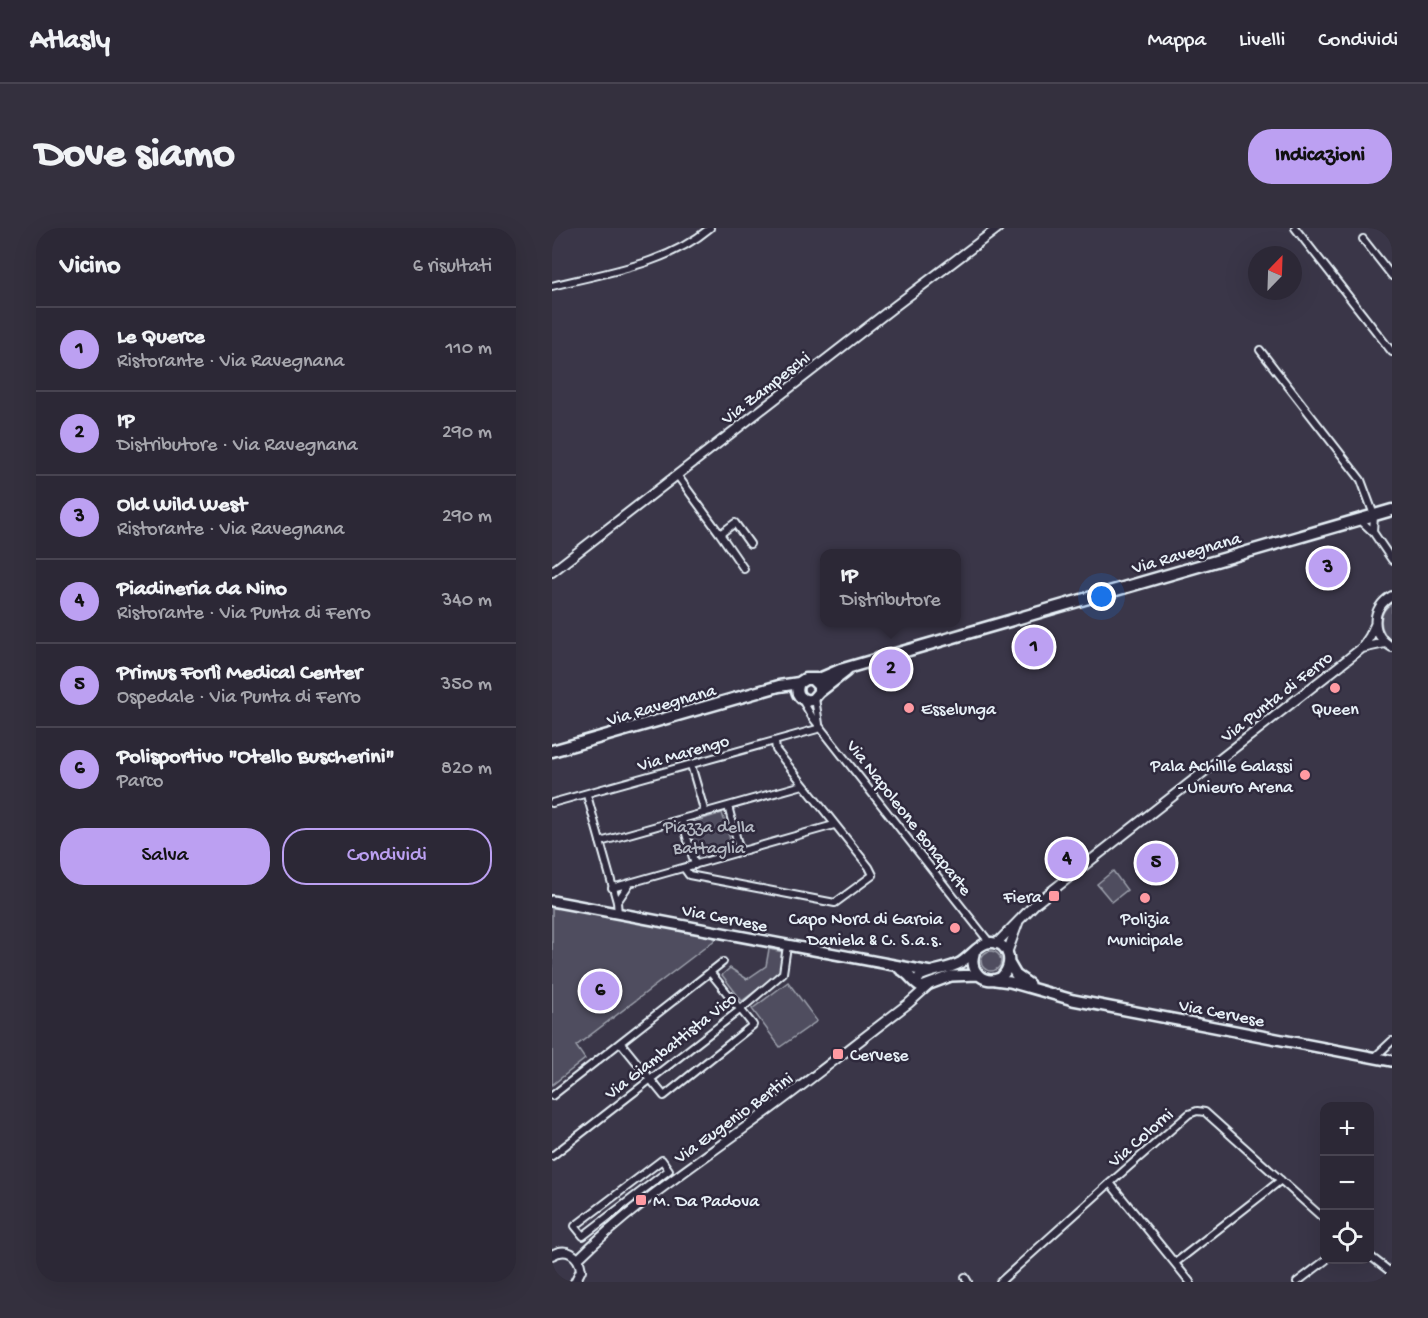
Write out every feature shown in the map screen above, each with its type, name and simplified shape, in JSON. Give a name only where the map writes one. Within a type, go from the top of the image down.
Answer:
[{"type":"main road","name":"Via Ravegnana","points":[[812,679],[819,679],[840,670],[1392,510]]},
{"type":"main road","name":"Via Ravegnana","points":[[817,695],[851,668]]},
{"type":"main road","points":[[805,679],[812,679],[819,686],[817,695],[808,700],[799,691],[805,679]]},
{"type":"main road","name":"Via Ravegnana","points":[[552,752],[779,686],[799,691]]},
{"type":"main road","name":"Via Cervese","points":[[552,901],[931,972]]},
{"type":"main road","points":[[993,943],[1007,953],[1009,963],[1005,974],[995,980]]},
{"type":"main road","name":"Via Cervese","points":[[916,983],[920,976],[951,968],[976,950],[993,943]]},
{"type":"main road","points":[[976,950],[973,966],[978,975]]},
{"type":"main road","name":"Via Cervese","points":[[1009,963],[1016,975],[1047,993]]},
{"type":"main road","name":"Via Cervese","points":[[892,965],[908,973],[922,987],[951,976],[978,975],[985,979],[1010,982],[1073,1000],[1392,1061]]},
{"type":"street","points":[[552,286],[655,260],[693,242],[710,228]]},
{"type":"street","name":"Via Zampeschi","points":[[552,572],[998,228]]},
{"type":"street","points":[[1295,228],[1392,352]]},
{"type":"street","points":[[1363,239],[1392,276]]},
{"type":"street","points":[[1260,350],[1361,480],[1374,515],[1373,532]]},
{"type":"street","points":[[677,475],[744,569]]},
{"type":"street","points":[[1359,519],[1373,532],[1392,560]]},
{"type":"street","points":[[720,534],[735,523],[750,544]]},
{"type":"street","points":[[1362,648],[1370,636],[1380,606],[1392,596]]},
{"type":"street","name":"Via Punta di Ferro","points":[[1375,623],[1377,632],[1389,645]]},
{"type":"street","name":"Via Punta di Ferro","points":[[993,943],[1042,898],[1362,648],[1389,645]]},
{"type":"street","name":"Via Napoleone Bonaparte","points":[[799,691],[806,708],[977,929],[993,943]]},
{"type":"street","name":"Via Napoleone Bonaparte","points":[[817,695],[820,726]]},
{"type":"street","name":"Via Marengo","points":[[552,803],[775,742],[820,726]]},
{"type":"street","points":[[684,868],[689,875],[836,903],[873,875],[776,750],[775,742]]},
{"type":"street","points":[[691,765],[705,813]]},
{"type":"street","points":[[600,842],[803,785]]},
{"type":"street","points":[[586,795],[616,899]]},
{"type":"street","points":[[728,806],[740,852]]},
{"type":"street","points":[[682,819],[694,865]]},
{"type":"street","points":[[612,888],[834,825]]},
{"type":"street","points":[[613,913],[616,899],[630,883]]},
{"type":"street","name":"Via Punta di Ferro","points":[[1007,953],[1022,917]]},
{"type":"street","points":[[976,950],[981,939],[977,929]]},
{"type":"street","name":"Via Giambattista Vico","points":[[552,1156],[741,1009],[783,973],[787,946]]},
{"type":"street","points":[[552,1096],[723,962]]},
{"type":"street","points":[[621,1042],[664,1096],[753,1026],[711,972]]},
{"type":"street","points":[[909,1003],[916,983]]},
{"type":"street","name":"Via Eugenio Bertini","points":[[578,1259],[594,1243],[676,1178],[778,1103],[928,986]]},
{"type":"street","points":[[1375,1058],[1392,1041]]},
{"type":"street","name":"Via Colorni","points":[[1000,1282],[1189,1114],[1197,1111],[1205,1112],[1281,1180]]},
{"type":"street","points":[[669,1170],[583,1236],[575,1226],[662,1160],[676,1178]]},
{"type":"street","points":[[1175,1263],[1281,1180],[1320,1215]]},
{"type":"street","points":[[1110,1183],[1190,1282]]},
{"type":"street","points":[[552,1255],[564,1251],[578,1259],[581,1270],[576,1281]]},
{"type":"street","points":[[1374,1259],[1392,1273]]},
{"type":"street","points":[[1297,1282],[1321,1264]]},
{"type":"green space","points":[[1392,603],[1392,641],[1384,632],[1381,622],[1384,612]]},
{"type":"green space","name":"Piazza della Battaglia","points":[[722,813],[733,849],[694,859],[687,824]]},
{"type":"green space","points":[[1113,871],[1127,890],[1112,902],[1097,884]]},
{"type":"green space","points":[[552,905],[720,936],[576,1046],[585,1059],[552,1085]]},
{"type":"green space","points":[[769,949],[783,952],[780,972],[742,1001],[722,975],[730,968],[747,979],[766,966]]},
{"type":"green space","points":[[987,951],[995,951],[1001,957],[1001,965],[995,971],[987,971],[981,965],[981,957]]},
{"type":"green space","points":[[788,982],[817,1021],[780,1047],[752,1009]]},
{"type":"place","name":"Old Wild West","points":[[1328,568]]},
{"type":"place","name":"Le Querce","points":[[1034,647]]},
{"type":"place","name":"IP","points":[[891,669]]},
{"type":"place","name":"Queen","points":[[1335,688]]},
{"type":"place","name":"Esselunga","points":[[909,708]]},
{"type":"place","name":"Pala Achille Galassi - Unieuro Arena","points":[[1305,775]]},
{"type":"place","name":"Piadineria da Nino","points":[[1067,859]]},
{"type":"place","name":"Primus Forlì Medical Center","points":[[1156,863]]},
{"type":"place","name":"Fiera","points":[[1054,896]]},
{"type":"place","name":"Polizia Municipale","points":[[1145,898]]},
{"type":"place","name":"Capo Nord di Garoia Daniela & C. S.a.s.","points":[[955,928]]},
{"type":"place","name":"Polisportivo \"Otello Buscherini\"","points":[[600,991]]},
{"type":"place","name":"Cervese","points":[[838,1054]]},
{"type":"place","name":"M. Da Padova","points":[[641,1200]]}]
